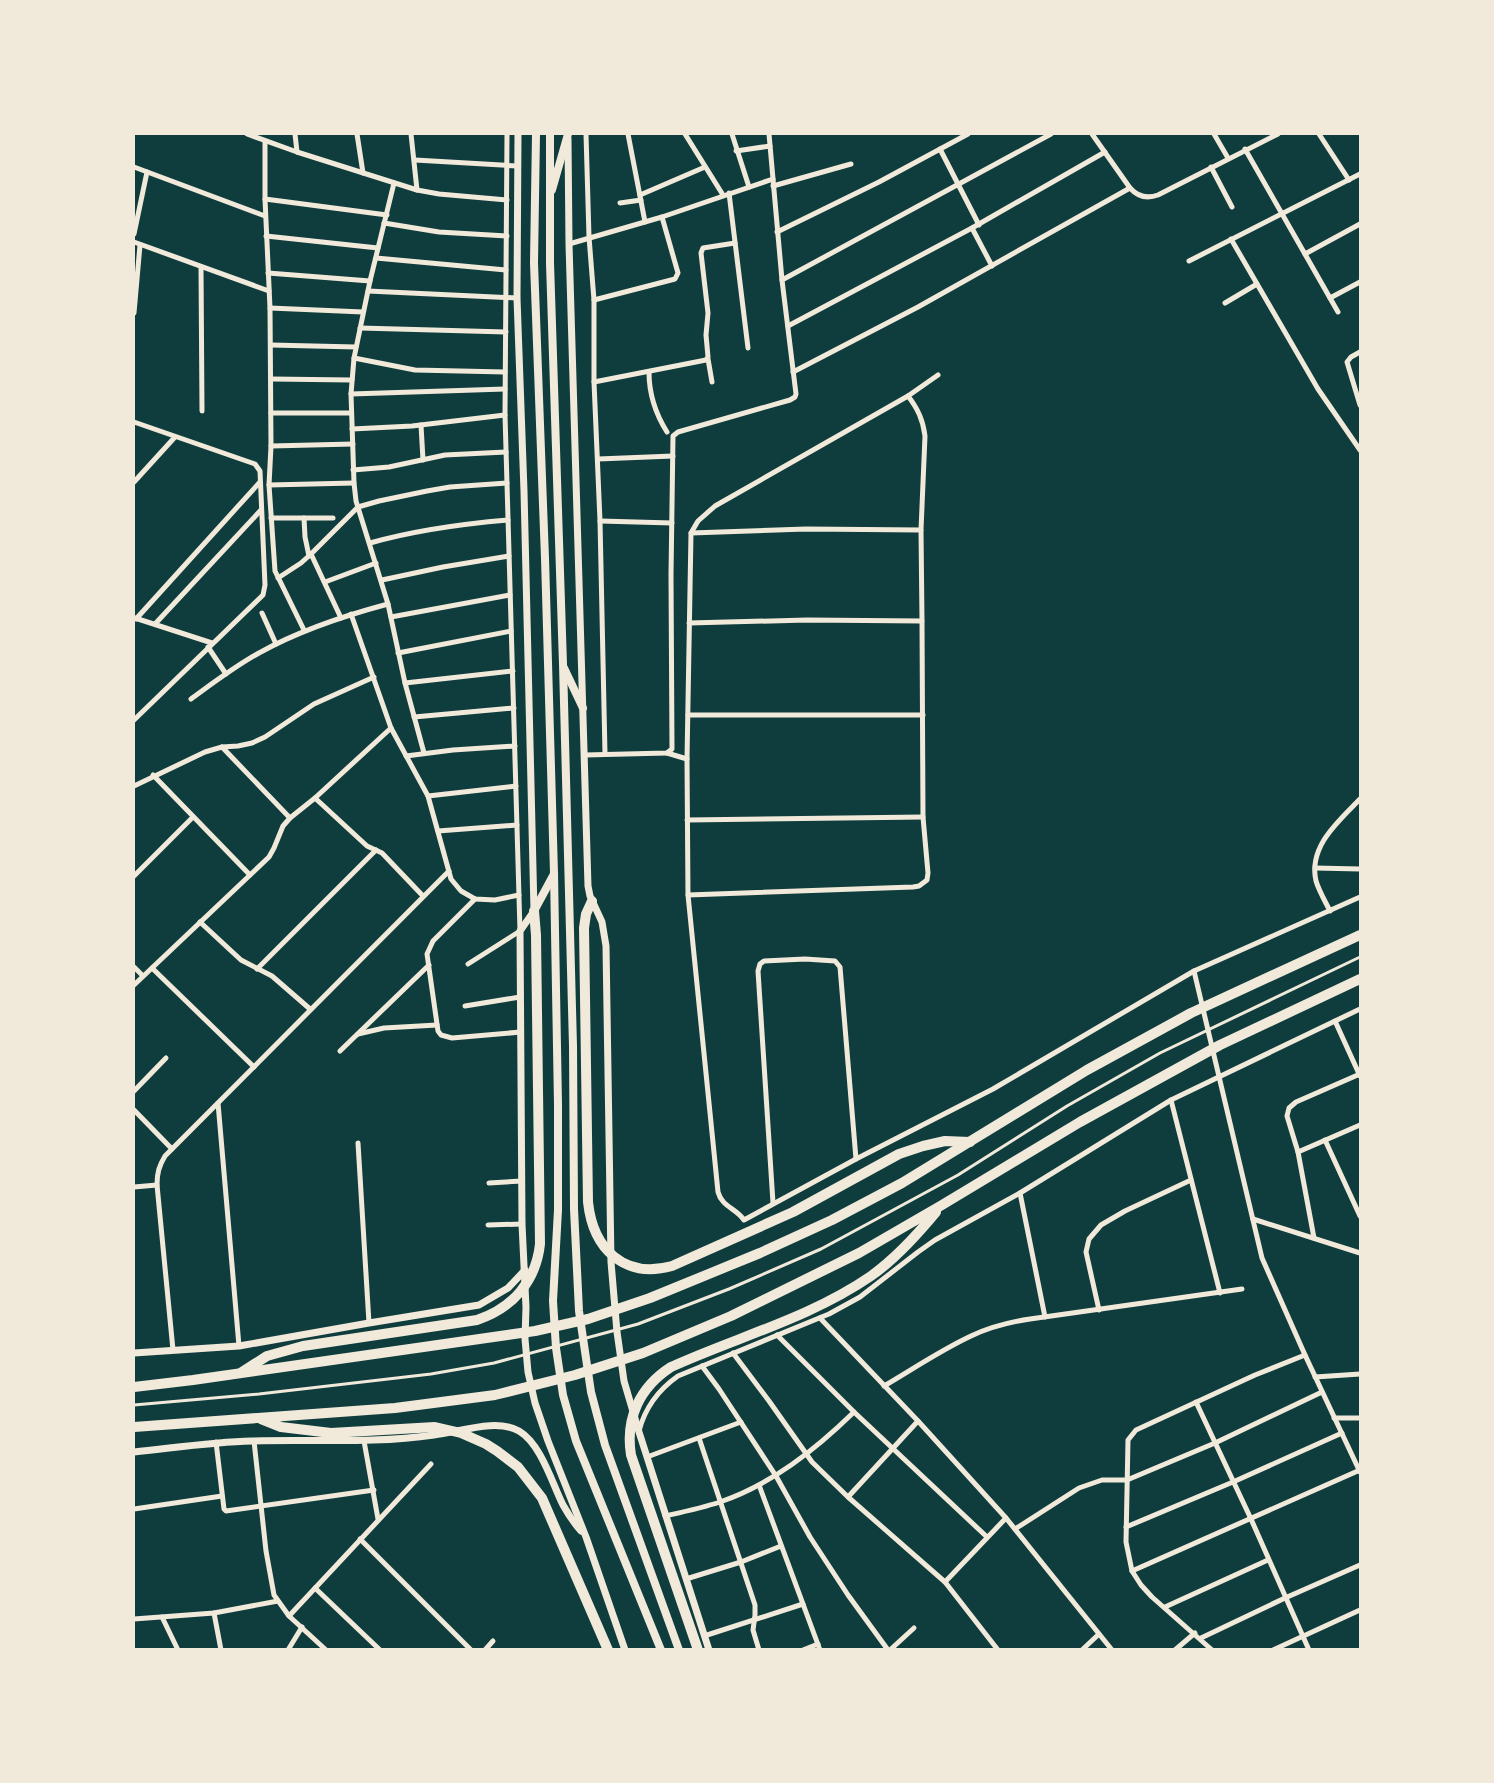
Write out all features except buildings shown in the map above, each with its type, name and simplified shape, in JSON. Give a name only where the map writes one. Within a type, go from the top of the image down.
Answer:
[{"type":"highway","points":[[592,901],[586,914],[584,928],[588,1202],[591,1222],[605,1248],[624,1264],[648,1270],[683,1262],[793,1212],[899,1154],[945,1141],[969,1142]]},
{"type":"highway","points":[[240,1374],[267,1356],[303,1346],[487,1317],[504,1307],[526,1286],[537,1261],[540,1235],[534,910]]},
{"type":"highway","points":[[134,1387],[535,1331],[564,1325],[650,1298],[760,1253],[832,1220],[893,1188],[1088,1070],[1191,1013],[1360,935]]},
{"type":"highway","points":[[134,1426],[395,1408],[495,1395],[575,1375],[643,1353],[731,1316],[859,1253],[1080,1122],[1207,1052],[1360,979]]},
{"type":"highway","points":[[698,1650],[631,1455],[630,1424],[637,1404],[648,1387],[662,1373],[680,1363],[804,1313],[856,1286],[914,1238],[942,1205]]},
{"type":"highway","points":[[258,1418],[281,1427],[323,1432],[346,1433],[435,1427],[468,1435],[497,1450],[518,1467],[542,1498],[608,1650]]},
{"type":"main road","points":[[536,134],[534,263],[554,873],[558,1210],[554,1324],[559,1372],[576,1441],[661,1650]]},
{"type":"main road","points":[[550,134],[549,202],[573,1047],[577,1284],[582,1338],[591,1392],[605,1445],[679,1650]]},
{"type":"main road","points":[[549,202],[568,134]]},
{"type":"main road","points":[[563,664],[583,708]]},
{"type":"main road","points":[[534,910],[554,873]]},
{"type":"street","points":[[247,134],[417,190],[507,200]]},
{"type":"street","points":[[295,134],[297,152]]},
{"type":"street","points":[[357,134],[363,173]]},
{"type":"street","points":[[411,134],[417,190]]},
{"type":"street","points":[[507,134],[505,415],[520,931],[522,1224],[526,1356],[531,1387],[548,1441],[586,1537],[625,1650]]},
{"type":"street","points":[[468,964],[520,931],[534,910],[517,298],[518,134]]},
{"type":"street","points":[[568,134],[568,244],[588,886],[602,922],[606,946],[611,1262],[617,1332],[624,1381],[709,1650]]},
{"type":"street","points":[[586,134],[589,237],[594,300],[594,382],[600,521],[605,754]]},
{"type":"street","points":[[628,134],[645,222]]},
{"type":"street","points":[[685,134],[705,167],[726,194],[735,243],[748,348]]},
{"type":"street","points":[[732,134],[749,187]]},
{"type":"street","points":[[667,753],[672,749],[672,440],[678,432],[793,399],[796,394],[777,232],[769,134]]},
{"type":"street","points":[[777,232],[879,182],[968,134]]},
{"type":"street","points":[[782,280],[1051,134]]},
{"type":"street","points":[[1092,134],[1130,188],[1140,196],[1152,197],[1278,134]]},
{"type":"street","points":[[1214,134],[1228,158]]},
{"type":"street","points":[[1319,134],[1349,180]]},
{"type":"street","points":[[265,141],[265,216],[271,345],[270,485],[275,571],[304,630]]},
{"type":"street","points":[[736,151],[770,146]]},
{"type":"street","points":[[940,149],[979,225]]},
{"type":"street","points":[[1245,149],[1338,312]]},
{"type":"street","points":[[788,326],[979,225],[1105,152]]},
{"type":"street","points":[[415,160],[517,166]]},
{"type":"street","points":[[773,186],[851,164]]},
{"type":"street","points":[[134,167],[265,216]]},
{"type":"street","points":[[620,203],[641,197],[705,167]]},
{"type":"street","points":[[1211,167],[1232,207]]},
{"type":"street","points":[[134,234],[147,172]]},
{"type":"street","points":[[1189,261],[1360,174]]},
{"type":"street","points":[[568,244],[662,217],[773,179]]},
{"type":"street","points":[[394,183],[354,358],[351,394],[353,470],[358,507],[388,604],[405,683],[424,753]]},
{"type":"street","points":[[793,372],[918,307],[1130,188]]},
{"type":"street","points":[[265,199],[387,215]]},
{"type":"street","points":[[594,300],[675,279],[678,273],[662,217]]},
{"type":"street","points":[[384,223],[440,232],[507,236]]},
{"type":"street","points":[[1305,254],[1360,224]]},
{"type":"street","points":[[972,228],[992,266]]},
{"type":"street","points":[[266,236],[378,248]]},
{"type":"street","points":[[1231,239],[1318,389],[1360,450]]},
{"type":"street","points":[[134,313],[137,243],[269,291]]},
{"type":"street","points":[[712,382],[706,335],[708,313],[700,253],[703,248],[735,243]]},
{"type":"street","points":[[376,258],[506,270]]},
{"type":"street","points":[[201,267],[202,411]]},
{"type":"street","points":[[268,273],[370,281]]},
{"type":"street","points":[[1330,298],[1360,282]]},
{"type":"street","points":[[1225,303],[1257,284]]},
{"type":"street","points":[[368,291],[517,298]]},
{"type":"street","points":[[270,308],[363,312]]},
{"type":"street","points":[[360,328],[506,332]]},
{"type":"street","points":[[271,345],[356,347]]},
{"type":"street","points":[[1360,352],[1347,362],[1360,405]]},
{"type":"street","points":[[354,358],[415,369],[505,372]]},
{"type":"street","points":[[594,382],[708,359]]},
{"type":"street","points":[[649,372],[652,402],[667,432]]},
{"type":"street","points":[[938,375],[908,396],[715,506],[698,520],[691,533],[687,759],[688,895],[718,1192],[724,1204],[737,1212],[744,1220],[856,1159],[993,1089],[1194,971],[1360,897]]},
{"type":"street","points":[[271,379],[352,380]]},
{"type":"street","points":[[351,394],[505,389]]},
{"type":"street","points":[[688,895],[919,886],[928,877],[923,817],[921,530],[925,436],[923,421],[917,407],[908,396]]},
{"type":"street","points":[[271,413],[351,413]]},
{"type":"street","points":[[352,429],[421,425],[505,415]]},
{"type":"street","points":[[134,423],[255,464],[260,471],[265,591],[134,720]]},
{"type":"street","points":[[421,425],[423,460]]},
{"type":"street","points":[[134,482],[176,437]]},
{"type":"street","points":[[271,446],[353,444]]},
{"type":"street","points":[[353,470],[389,467],[445,455],[506,452]]},
{"type":"street","points":[[598,459],[673,456]]},
{"type":"street","points":[[226,674],[210,645],[135,618],[260,482]]},
{"type":"street","points":[[270,485],[354,483]]},
{"type":"street","points":[[278,578],[310,555],[358,507],[435,490],[507,483]]},
{"type":"street","points":[[155,624],[261,510]]},
{"type":"street","points":[[271,518],[333,518]]},
{"type":"street","points":[[304,518],[304,537],[310,555],[341,618]]},
{"type":"street","points":[[370,543],[437,528],[508,520]]},
{"type":"street","points":[[600,521],[672,523]]},
{"type":"street","points":[[691,533],[806,529],[921,530]]},
{"type":"street","points":[[381,580],[509,556]]},
{"type":"street","points":[[325,582],[376,563]]},
{"type":"street","points":[[391,617],[510,595]]},
{"type":"street","points":[[191,699],[242,663],[304,630],[388,604]]},
{"type":"street","points":[[262,613],[276,644]]},
{"type":"street","points":[[351,614],[391,728],[428,796],[449,871],[456,885],[468,896],[475,898],[495,900],[519,895]]},
{"type":"street","points":[[689,622],[922,621]]},
{"type":"street","points":[[398,653],[511,631]]},
{"type":"street","points":[[405,683],[513,671]]},
{"type":"street","points":[[134,786],[204,752],[252,743],[265,737],[314,704],[374,677]]},
{"type":"street","points":[[414,717],[514,708]]},
{"type":"street","points":[[688,715],[923,715]]},
{"type":"street","points":[[134,985],[268,857],[290,818],[391,728]]},
{"type":"street","points":[[406,756],[515,746]]},
{"type":"street","points":[[222,747],[290,818]]},
{"type":"street","points":[[585,755],[667,753],[687,759]]},
{"type":"street","points":[[153,775],[250,874]]},
{"type":"street","points":[[428,796],[516,786]]},
{"type":"street","points":[[315,798],[367,846],[382,853],[423,896]]},
{"type":"street","points":[[1330,911],[1317,884],[1315,868],[1319,847],[1360,799]]},
{"type":"street","points":[[134,876],[194,817]]},
{"type":"street","points":[[687,820],[923,817]]},
{"type":"street","points":[[438,831],[517,825]]},
{"type":"street","points":[[257,969],[376,850]]},
{"type":"street","points":[[1315,868],[1360,869]]},
{"type":"street","points":[[173,1350],[157,1185],[159,1165],[172,1149],[449,871]]},
{"type":"street","points":[[475,898],[433,941],[428,954],[437,1025],[441,1035],[452,1038],[521,1032]]},
{"type":"street","points":[[200,922],[241,960],[277,980],[310,1010]]},
{"type":"street","points":[[773,1203],[758,971],[760,964],[764,961],[825,960],[835,961],[840,967],[856,1159]]},
{"type":"street","points":[[340,1051],[429,965]]},
{"type":"street","points":[[134,967],[143,976]]},
{"type":"street","points":[[152,968],[254,1067]]},
{"type":"street","points":[[1132,1571],[1360,1471],[1358,1459],[1334,1418],[1262,1258],[1194,971]]},
{"type":"street","points":[[465,1006],[520,997]]},
{"type":"street","points":[[639,1432],[645,1414],[662,1389],[678,1376],[820,1318],[860,1297],[935,1240],[1020,1193],[1171,1100],[1360,1009]]},
{"type":"street","points":[[1314,1238],[1298,1152],[1287,1116],[1289,1108],[1296,1102],[1360,1075],[1335,1021]]},
{"type":"street","points":[[357,1034],[384,1028],[437,1025]]},
{"type":"street","points":[[134,1091],[166,1058]]},
{"type":"street","points":[[1171,1100],[1220,1293]]},
{"type":"street","points":[[218,1103],[239,1347]]},
{"type":"street","points":[[134,1110],[172,1149]]},
{"type":"street","points":[[1298,1152],[1360,1125]]},
{"type":"street","points":[[1325,1140],[1360,1216]]},
{"type":"street","points":[[358,1143],[369,1323]]},
{"type":"street","points":[[1098,1310],[1086,1252],[1089,1239],[1101,1225],[1117,1215],[1191,1180]]},
{"type":"street","points":[[489,1183],[522,1181]]},
{"type":"street","points":[[134,1187],[157,1185]]},
{"type":"street","points":[[1020,1193],[1045,1317]]},
{"type":"street","points":[[1252,1219],[1360,1253]]},
{"type":"street","points":[[488,1225],[522,1224]]},
{"type":"street","points":[[134,1353],[239,1347],[480,1305],[508,1288],[525,1270]]},
{"type":"street","points":[[885,1386],[972,1335],[1001,1325],[1242,1289]]},
{"type":"street","points":[[820,1318],[1006,1518],[1112,1650]]},
{"type":"street","points":[[777,1335],[854,1412],[987,1537]]},
{"type":"street","points":[[734,1353],[806,1455],[848,1497],[945,1582],[998,1650]]},
{"type":"street","points":[[1212,1650],[1141,1585],[1132,1571],[1128,1557],[1126,1527],[1128,1440],[1136,1430],[1255,1375],[1305,1355]]},
{"type":"street","points":[[702,1366],[776,1476],[810,1537],[848,1595],[889,1650],[914,1628]]},
{"type":"street","points":[[1315,1377],[1360,1374]]},
{"type":"street","points":[[1014,1529],[1079,1488],[1102,1480],[1127,1480],[1215,1443],[1322,1392]]},
{"type":"street","points":[[1196,1402],[1309,1650]]},
{"type":"street","points":[[665,1516],[720,1502],[776,1476],[806,1455],[854,1412]]},
{"type":"street","points":[[1334,1418],[1360,1418]]},
{"type":"street","points":[[848,1497],[918,1421]]},
{"type":"street","points":[[647,1457],[741,1422]]},
{"type":"street","points":[[134,1452],[216,1442],[364,1441],[433,1436],[490,1425],[512,1428],[525,1435],[535,1446],[567,1512],[586,1537]]},
{"type":"street","points":[[1126,1527],[1342,1433]]},
{"type":"street","points":[[699,1438],[755,1605],[753,1630],[759,1650]]},
{"type":"street","points":[[255,1441],[266,1551],[274,1595],[289,1616],[326,1650]]},
{"type":"street","points":[[364,1441],[378,1519]]},
{"type":"street","points":[[216,1442],[222,1496],[226,1511],[374,1490]]},
{"type":"street","points":[[289,1616],[431,1464]]},
{"type":"street","points":[[759,1485],[819,1647],[803,1650]]},
{"type":"street","points":[[134,1509],[222,1496]]},
{"type":"street","points":[[945,1582],[1006,1518]]},
{"type":"street","points":[[360,1539],[471,1650]]},
{"type":"street","points":[[686,1579],[741,1562],[781,1546]]},
{"type":"street","points":[[1165,1607],[1268,1560]]},
{"type":"street","points":[[1201,1638],[1360,1565]]},
{"type":"street","points":[[315,1588],[380,1650]]},
{"type":"street","points":[[134,1618],[214,1613],[278,1601]]},
{"type":"street","points":[[704,1636],[803,1604]]},
{"type":"street","points":[[1273,1650],[1360,1610]]},
{"type":"street","points":[[214,1613],[221,1650]]},
{"type":"street","points":[[162,1617],[178,1650]]},
{"type":"street","points":[[288,1650],[302,1627]]},
{"type":"street","points":[[1175,1650],[1195,1633]]},
{"type":"street","points":[[1082,1650],[1099,1634]]},
{"type":"street","points":[[485,1650],[493,1641]]},
{"type":"lane","points":[[134,1405],[260,1394],[431,1374],[494,1363],[638,1324],[729,1289],[821,1249],[958,1175],[1067,1106],[1160,1053],[1360,957]]}]
